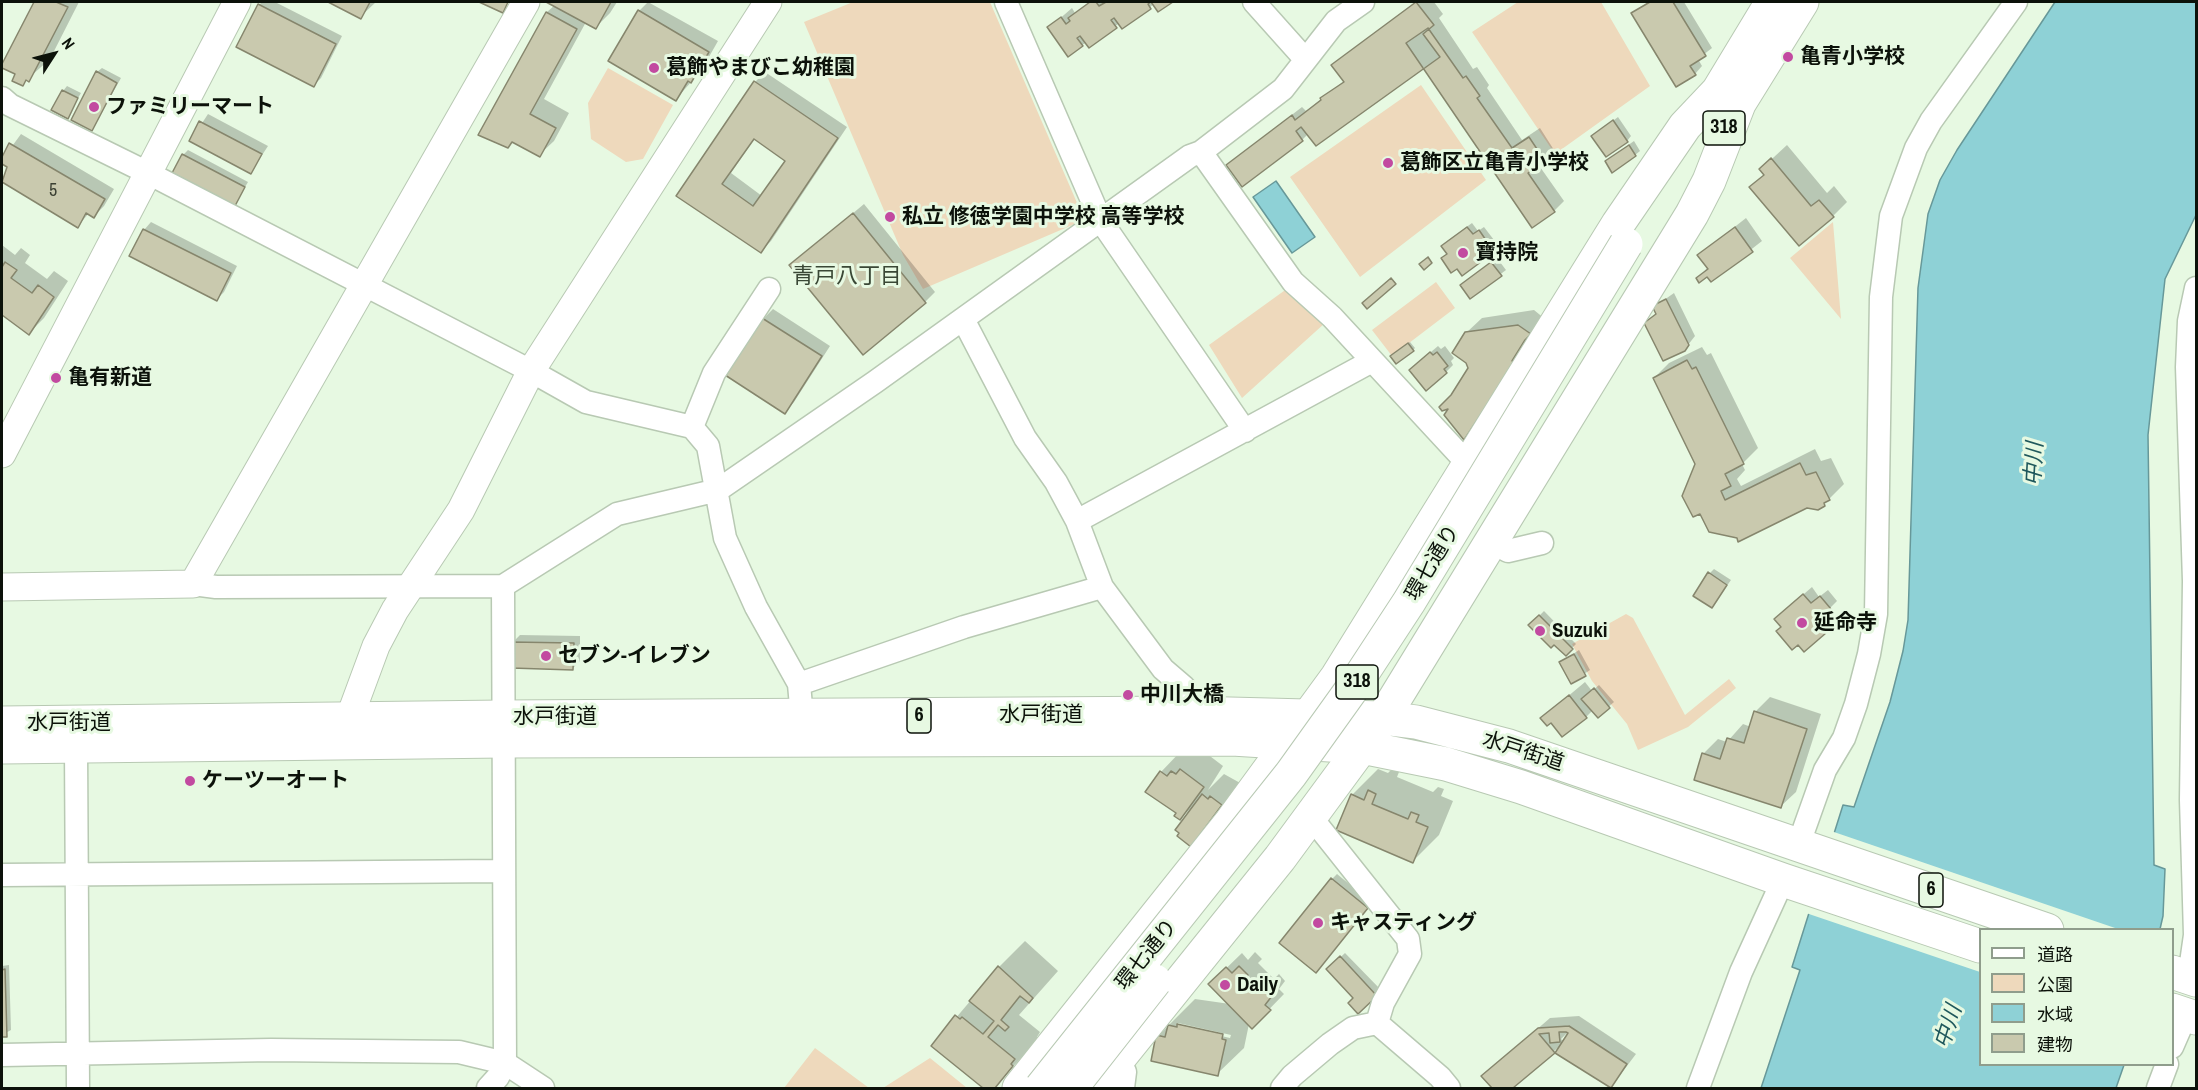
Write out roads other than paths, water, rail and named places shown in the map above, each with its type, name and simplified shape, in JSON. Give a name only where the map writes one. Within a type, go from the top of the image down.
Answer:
[{"type":"main road","name":"環七通り","points":[[1729,96],[1772,2]]},
{"type":"main road","name":"環七通り","points":[[1071,1089],[1307,787],[1373,696],[1636,249],[1729,96],[1802,2]]},
{"type":"main road","points":[[1019,1089],[1231,822],[1337,677],[1654,169],[1685,126],[1729,96]]},
{"type":"main road","points":[[1095,1089],[1121,1074],[1383,718],[1692,214],[1710,181],[1729,96]]},
{"type":"main road","name":"環七通り","points":[[1041,1089],[1291,774],[1354,686],[1636,249]]},
{"type":"main road","points":[[1383,606],[1376,636],[1404,656],[1430,644]]},
{"type":"main road","name":"水戸街道","points":[[2,747],[76,747],[802,717],[1192,713],[1299,729],[1362,747],[1446,764],[1521,787],[1979,946]]},
{"type":"main road","name":"水戸街道","points":[[2,723],[350,719],[503,729],[1232,739],[1383,718],[1416,722],[1509,746],[2041,928]]},
{"type":"main road","points":[[1232,739],[1251,767],[1251,794]]},
{"type":"main road","points":[[1231,822],[1244,818],[1254,821],[1274,836],[1280,858]]},
{"type":"street","points":[[2,454],[237,2]]},
{"type":"street","points":[[193,584],[526,2]]},
{"type":"street","points":[[350,719],[376,646],[410,586],[461,510],[531,372],[768,2]]},
{"type":"street","points":[[1006,2],[1101,221],[1245,431]]},
{"type":"street","points":[[1254,2],[1305,59]]},
{"type":"street","points":[[2,587],[193,584],[502,586],[617,514],[717,490],[963,319],[1190,156],[1201,152],[1283,89],[1336,21],[1363,2]]},
{"type":"street","points":[[1806,849],[1825,770],[1844,738],[1866,671],[1876,614],[1881,297],[1892,216],[1908,168],[1930,121],[2016,2]]},
{"type":"street","points":[[4,108],[148,173],[586,402],[692,427],[708,446],[725,538],[756,607],[799,684],[802,717]]},
{"type":"street","points":[[1201,152],[1293,282],[1332,317],[1468,465]]},
{"type":"street","points":[[2186,977],[2195,935],[2194,581],[2187,367],[2189,321],[2196,288]]},
{"type":"street","points":[[692,427],[714,373],[769,289]]},
{"type":"street","points":[[963,319],[1024,438],[1056,482],[1077,520],[1102,587],[1163,669],[1185,687],[1192,713]]},
{"type":"street","points":[[1077,520],[1372,361]]},
{"type":"street","points":[[1491,542],[1508,551],[1542,543]]},
{"type":"street","points":[[488,1089],[498,1077],[505,1063],[502,586]]},
{"type":"street","points":[[799,684],[964,627],[1102,587]]},
{"type":"street","points":[[76,747],[78,1089]]},
{"type":"street","points":[[1311,817],[1408,939],[1410,954],[1383,1003],[1377,1023]]},
{"type":"street","points":[[2,875],[503,871]]},
{"type":"street","points":[[1698,1089],[1741,972],[1793,883]]},
{"type":"street","points":[[2174,1042],[2185,1014]]},
{"type":"street","points":[[1282,1089],[1308,1061],[1337,1038],[1353,1028],[1377,1023]]},
{"type":"street","points":[[1377,1023],[1440,1077],[1449,1089]]},
{"type":"street","points":[[2,1055],[271,1050],[459,1052],[505,1063],[543,1089]]},
{"type":"street","points":[[2158,1089],[2166,1066]]},
{"type":"water","name":"中川","points":[[2055,2],[2196,2],[2196,215],[2165,279],[2148,435],[2154,865],[2165,869],[2163,916],[2160,928],[1979,928],[1979,1066],[2124,1066],[2116,1088],[1761,1088],[1800,970],[1792,967],[1843,805],[1854,807],[1890,702],[1903,651],[1908,620],[1918,288],[1928,214],[1940,180],[1957,150]]},
{"type":"water","points":[[1276,181],[1315,237],[1292,253],[1253,197]]},
{"type":"place","name":"亀青小学校","points":[[1788,57]]},
{"type":"place","name":"葛飾やまびこ幼稚園","points":[[654,68]]},
{"type":"place","name":"ファミリーマート","points":[[94,107]]},
{"type":"place","name":"葛飾区立亀青小学校","points":[[1388,163]]},
{"type":"place","name":"私立 修徳学園中学校 高等学校","points":[[890,217]]},
{"type":"place","name":"寶持院","points":[[1463,253]]},
{"type":"place","name":"亀有新道","points":[[56,378]]},
{"type":"place","name":"延命寺","points":[[1802,623]]},
{"type":"place","name":"Suzuki","points":[[1540,631]]},
{"type":"place","name":"セブン-イレブン","points":[[546,656]]},
{"type":"place","name":"中川大橋","points":[[1128,695]]},
{"type":"place","name":"ケーツーオート","points":[[190,781]]},
{"type":"place","name":"キャスティング","points":[[1318,923]]},
{"type":"place","name":"Daily","points":[[1225,985]]},
{"type":"district","name":"青戸八丁目","points":[[847,277]]}]
